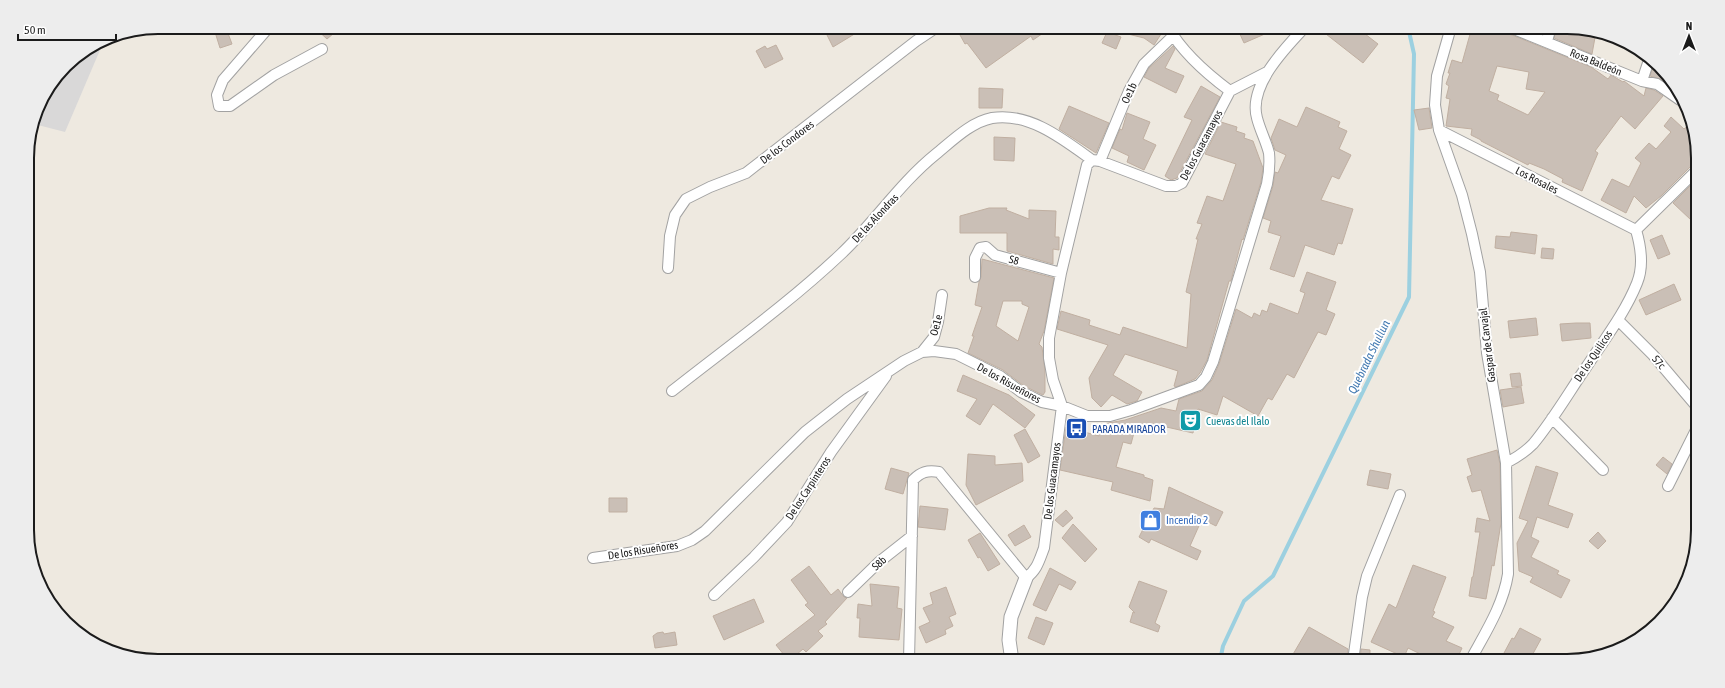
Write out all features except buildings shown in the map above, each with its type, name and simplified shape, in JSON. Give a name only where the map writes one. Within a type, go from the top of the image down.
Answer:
[{"type":"street","points":[[263,34],[223,80],[217,95],[219,106],[230,106],[274,75],[322,49]]},
{"type":"street","name":"De los Condores","points":[[668,268],[670,236],[675,215],[686,199],[710,187],[746,173],[926,34]]},
{"type":"street","name":"Oe1b","points":[[1096,160],[1129,91],[1144,64],[1169,34]]},
{"type":"street","points":[[1173,34],[1188,53],[1215,80],[1230,91],[1267,72]]},
{"type":"street","name":"De los Risueñores","points":[[593,558],[677,546],[692,540],[705,531],[805,432],[847,398],[922,352],[934,350],[956,354],[1000,376],[1021,392],[1042,402],[1062,406],[1087,416],[1110,416],[1131,410],[1199,385],[1206,377],[1213,362],[1267,184],[1269,169],[1268,153],[1255,107],[1267,72],[1299,34]]},
{"type":"street","name":"Gaspar de Carvajal","points":[[1449,34],[1437,76],[1435,105],[1439,130],[1462,195],[1478,264],[1487,353],[1506,463],[1508,574],[1505,590],[1499,607],[1474,654]]},
{"type":"street","name":"Rosa Baldeón","points":[[1528,34],[1642,80],[1657,84],[1674,96]]},
{"type":"street","points":[[1547,41],[1549,34]]},
{"type":"street","points":[[1642,80],[1647,64]]},
{"type":"street","name":"De los Guacamayos","points":[[1026,578],[1034,572],[1044,548],[1062,406],[1053,380],[1049,358],[1049,338],[1061,273],[1087,165],[1096,160],[1166,186],[1176,186],[1182,183],[1230,91]]},
{"type":"street","name":"De las Alondras","points":[[672,391],[804,288],[842,253],[927,162],[978,123],[990,118],[1005,117],[1021,119],[1058,136],[1096,160]]},
{"type":"street","name":"Los Rosales","points":[[1439,130],[1636,230]]},
{"type":"street","points":[[1636,230],[1691,176]]},
{"type":"street","name":"De los Quilicos","points":[[1506,463],[1527,449],[1552,418],[1618,320],[1638,283],[1642,262],[1640,244],[1636,230]]},
{"type":"street","name":"S8","points":[[975,277],[974,258],[980,248],[986,247],[995,254],[1061,273]]},
{"type":"street","name":"Oe1e","points":[[922,352],[934,337],[942,295]]},
{"type":"street","name":"S7c","points":[[1618,320],[1653,355],[1691,400]]},
{"type":"street","name":"De los Carpinteros","points":[[714,595],[754,557],[787,522],[831,452],[889,371]]},
{"type":"street","points":[[1552,418],[1603,470]]},
{"type":"street","points":[[1668,486],[1691,440]]},
{"type":"street","points":[[909,654],[913,480],[919,474],[928,470],[939,472],[1026,578],[1011,617],[1009,640],[1011,654]]},
{"type":"street","points":[[1354,654],[1362,597],[1367,576],[1400,495]]},
{"type":"street","name":"S8b","points":[[848,592],[879,562],[912,536]]},
{"type":"shaded area","points":[[100,49],[100,50],[65,132],[38,125],[43,111],[51,96],[65,76],[76,65]]},
{"type":"waterway","name":"Quebrada Shullun","points":[[1221,654],[1223,646],[1244,601],[1273,576],[1409,297],[1414,54],[1410,34]]},
{"type":"place","name":"Cuevas del Ilalo","points":[[1190,421]]},
{"type":"place","name":"PARADA MIRADOR","points":[[1076,429]]},
{"type":"place","name":"Incendio 2","points":[[1150,520]]}]
